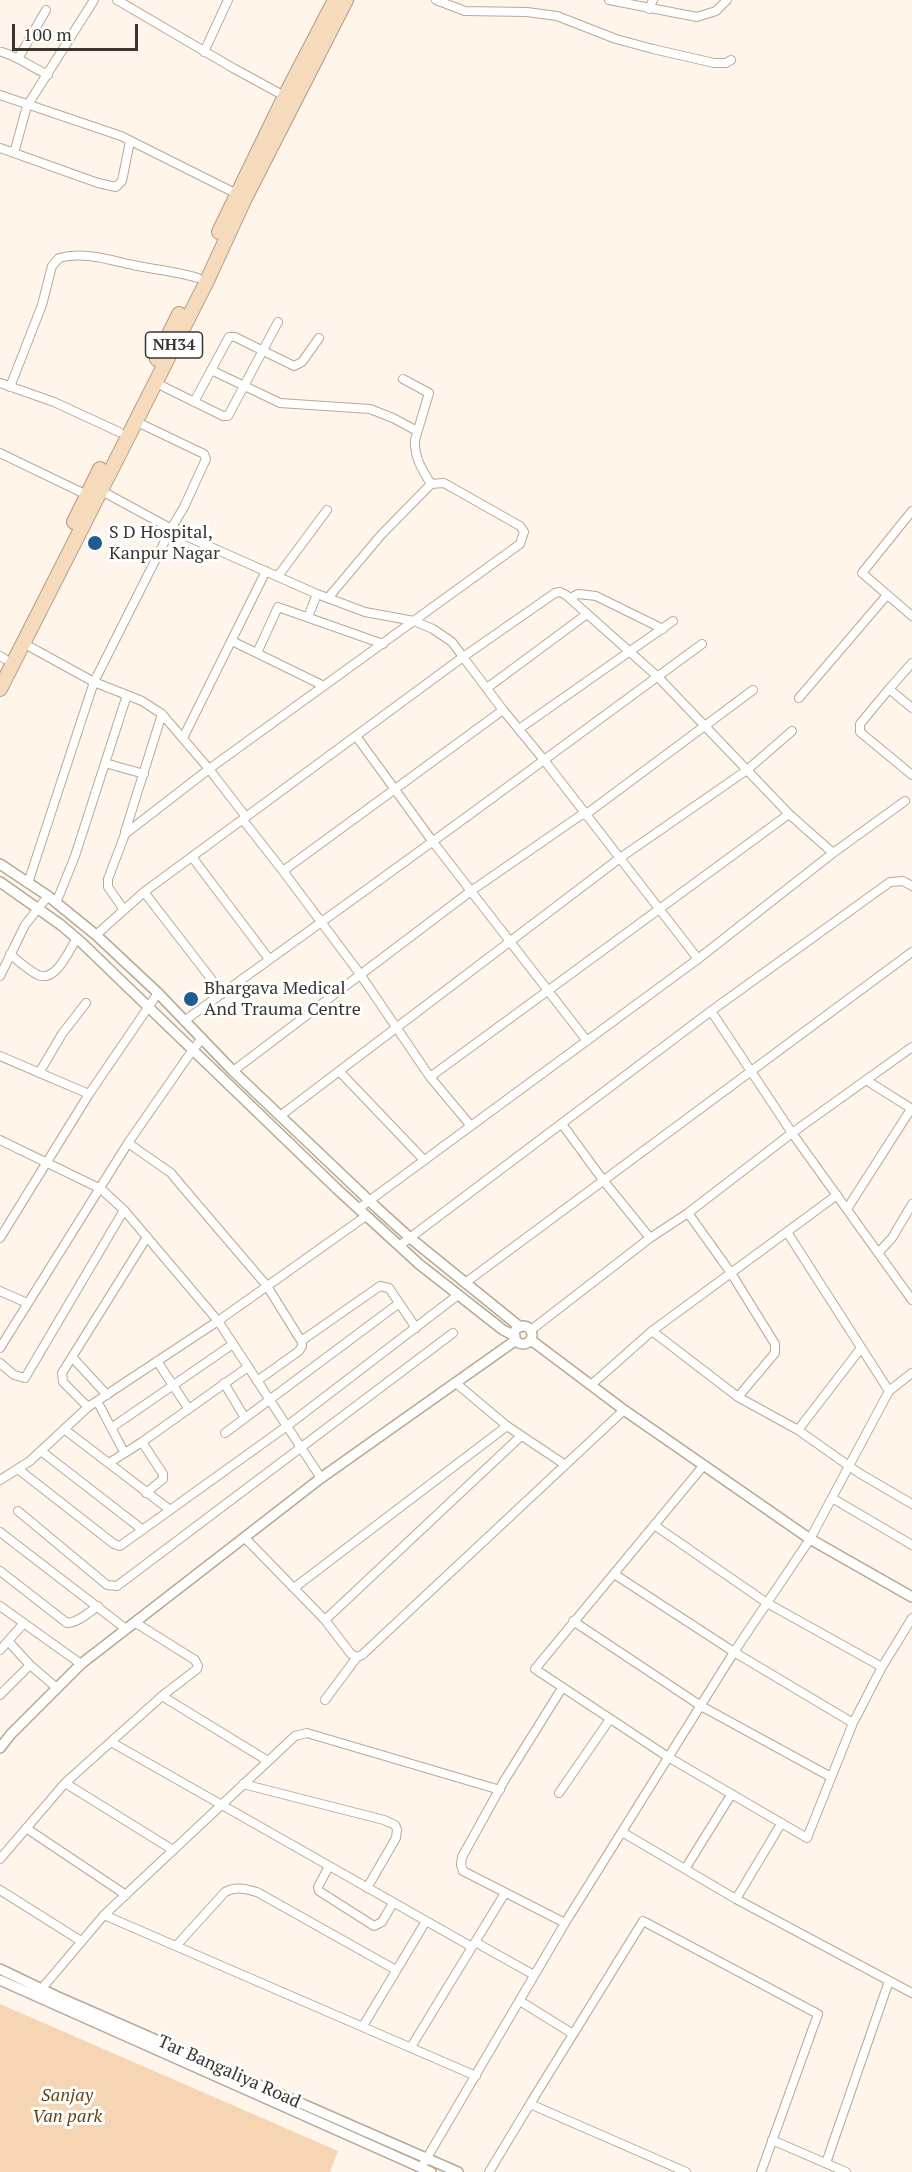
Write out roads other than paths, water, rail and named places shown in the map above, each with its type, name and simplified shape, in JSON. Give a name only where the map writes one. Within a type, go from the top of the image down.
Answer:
[{"type":"highway","name":"NH34","points":[[0,689],[119,432],[290,99],[335,0]]},
{"type":"highway","name":"NH34","points":[[290,99],[346,0]]},
{"type":"highway","name":"NH34","points":[[2,661],[93,492],[135,421],[206,283],[241,196]]},
{"type":"street","points":[[14,153],[27,106],[94,0]]},
{"type":"street","points":[[117,0],[204,52],[290,99]]},
{"type":"street","points":[[204,52],[228,0]]},
{"type":"street","points":[[436,0],[465,11],[527,12],[557,16],[616,39],[653,49],[714,63],[726,63],[731,60]]},
{"type":"street","points":[[609,0],[697,17],[716,11],[727,0]]},
{"type":"street","points":[[649,9],[653,0]]},
{"type":"street","points":[[19,57],[46,10]]},
{"type":"street","points":[[2,52],[19,57],[28,66],[48,75]]},
{"type":"street","points":[[0,95],[130,141],[241,196]]},
{"type":"street","points":[[0,148],[98,183],[116,187],[122,181],[130,141]]},
{"type":"street","points":[[10,387],[42,304],[52,266],[59,258],[77,255],[93,257],[198,278]]},
{"type":"street","points":[[154,382],[223,416],[228,416],[278,322]]},
{"type":"street","points":[[194,402],[229,337],[235,337],[294,366],[302,362],[319,338]]},
{"type":"street","points":[[211,370],[287,405],[353,407],[379,411],[417,431]]},
{"type":"street","points":[[403,380],[429,393],[417,431],[415,453],[431,484]]},
{"type":"street","points":[[0,384],[54,402],[119,432]]},
{"type":"street","points":[[28,883],[94,682],[206,457],[135,421]]},
{"type":"street","points":[[0,453],[93,492],[317,594],[365,612],[414,621],[433,629],[452,642],[698,959]]},
{"type":"street","points":[[125,834],[209,769],[520,544],[524,532],[520,526],[444,483],[431,484],[381,535],[328,598]]},
{"type":"street","points":[[278,576],[327,510]]},
{"type":"street","points":[[912,511],[862,571],[863,576],[912,616]]},
{"type":"street","points":[[183,738],[266,571]]},
{"type":"street","points":[[96,935],[144,892],[463,657],[555,593],[560,592],[570,598],[658,677],[789,814],[833,853]]},
{"type":"street","points":[[308,617],[317,594]]},
{"type":"street","points":[[570,598],[578,594],[596,596],[663,629]]},
{"type":"street","points":[[799,698],[887,595]]},
{"type":"street","points":[[257,653],[278,607],[383,644]]},
{"type":"street","points":[[487,688],[587,614]]},
{"type":"street","points":[[519,729],[673,621]]},
{"type":"street","points":[[232,641],[324,687]]},
{"type":"street","points":[[23,643],[94,682],[127,695],[162,714],[209,769],[360,974],[430,1077],[471,1126]]},
{"type":"street","points":[[184,1021],[702,644]]},
{"type":"street","points":[[912,663],[860,724],[859,729],[912,775]]},
{"type":"street","points":[[890,689],[912,708]]},
{"type":"street","points":[[233,1071],[471,891],[584,814],[753,690]]},
{"type":"street","points":[[0,976],[37,908],[52,900],[72,865],[127,695]]},
{"type":"street","points":[[283,871],[503,710]]},
{"type":"street","points":[[124,910],[108,887],[108,879],[125,834],[162,714]]},
{"type":"street","points":[[280,1116],[620,858],[747,770],[792,731]]},
{"type":"street","points":[[356,736],[433,842],[587,1041]]},
{"type":"street","points":[[105,763],[144,774]]},
{"type":"street","points":[[0,1480],[41,1451],[88,1407],[267,1286],[362,1212],[369,1201],[698,959],[833,853],[905,801]]},
{"type":"street","points":[[430,1077],[789,814]]},
{"type":"street","points":[[192,857],[269,959]]},
{"type":"street","points":[[0,864],[52,900],[96,935],[369,1201],[465,1283],[524,1343],[650,1238],[688,1213],[792,1133],[912,1047]]},
{"type":"street","points":[[399,1246],[711,1011],[890,882],[903,880],[912,886]]},
{"type":"street","points":[[0,882],[76,938],[399,1246],[502,1330],[517,1334]]},
{"type":"street","points":[[144,892],[222,993]]},
{"type":"street","points":[[10,954],[38,975],[46,976],[56,971],[76,938]]},
{"type":"street","points":[[465,1283],[912,952]]},
{"type":"street","points":[[0,1238],[89,1094],[158,993]]},
{"type":"street","points":[[39,1073],[62,1034],[86,1003]]},
{"type":"street","points":[[711,1011],[792,1133],[912,1300]]},
{"type":"street","points":[[0,1348],[128,1143],[202,1038]]},
{"type":"street","points":[[0,1056],[89,1094]]},
{"type":"street","points":[[340,1072],[424,1160]]},
{"type":"street","points":[[847,1209],[912,1109],[866,1080]]},
{"type":"street","points":[[562,1124],[650,1238]]},
{"type":"street","points":[[0,1140],[101,1189],[124,1210],[218,1321],[321,1478]]},
{"type":"street","points":[[128,1143],[171,1173],[267,1286],[299,1338],[302,1339]]},
{"type":"street","points":[[591,1385],[652,1331],[837,1195]]},
{"type":"street","points":[[878,1253],[892,1238],[912,1204]]},
{"type":"street","points":[[0,1363],[15,1375],[25,1378],[124,1210]]},
{"type":"street","points":[[688,1213],[731,1273],[774,1340],[775,1353],[738,1397]]},
{"type":"street","points":[[0,1219],[9,1223]]},
{"type":"street","points":[[787,1232],[888,1391]]},
{"type":"street","points":[[88,1407],[62,1379],[62,1373],[147,1237]]},
{"type":"street","points":[[302,1339],[375,1287],[384,1286],[388,1288],[416,1328]]},
{"type":"street","points":[[0,1291],[27,1304]]},
{"type":"street","points":[[18,1469],[117,1546],[125,1544],[286,1426],[458,1295]]},
{"type":"street","points":[[225,1432],[398,1304]]},
{"type":"street","points":[[0,1748],[81,1664],[321,1478],[457,1384],[527,1327],[531,1335],[624,1410],[810,1539],[912,1597]]},
{"type":"street","points":[[652,1331],[738,1397],[798,1430],[849,1466],[912,1504]]},
{"type":"street","points":[[18,1511],[107,1585],[117,1586],[453,1333]]},
{"type":"street","points":[[257,1381],[299,1351],[302,1339]]},
{"type":"street","points":[[111,1428],[233,1344]]},
{"type":"street","points":[[798,1430],[861,1348]]},
{"type":"street","points":[[72,1357],[107,1395]]},
{"type":"street","points":[[157,1361],[188,1408]]},
{"type":"street","points":[[109,1463],[248,1367]]},
{"type":"street","points":[[421,2168],[565,1923],[734,1652],[810,1539],[888,1391],[912,1373]]},
{"type":"street","points":[[224,1383],[245,1418]]},
{"type":"street","points":[[457,1384],[520,1436],[564,1464]]},
{"type":"street","points":[[97,1401],[124,1452]]},
{"type":"street","points":[[325,1700],[357,1657],[624,1410]]},
{"type":"street","points":[[294,1587],[507,1426]]},
{"type":"street","points":[[64,1429],[170,1510]]},
{"type":"street","points":[[325,1620],[520,1436]]},
{"type":"street","points":[[142,1442],[163,1474],[163,1479],[146,1493]]},
{"type":"street","points":[[41,1451],[143,1530]]},
{"type":"street","points":[[704,1465],[535,1669],[668,1757],[807,1838],[853,1724],[882,1667],[912,1618]]},
{"type":"street","points":[[0,1467],[7,1474]]},
{"type":"street","points":[[832,1498],[912,1545]]},
{"type":"street","points":[[654,1525],[767,1603],[882,1667]]},
{"type":"street","points":[[0,1532],[126,1629]]},
{"type":"street","points":[[246,1538],[325,1620],[351,1654],[357,1657]]},
{"type":"street","points":[[0,1571],[67,1623],[71,1624],[98,1606]]},
{"type":"street","points":[[614,1574],[734,1652],[853,1724]]},
{"type":"street","points":[[0,1606],[81,1664]]},
{"type":"street","points":[[573,1621],[701,1706],[831,1777]]},
{"type":"street","points":[[0,1650],[24,1623]]},
{"type":"street","points":[[0,1859],[64,1783],[162,1696],[197,1669],[195,1660],[136,1623]]},
{"type":"street","points":[[8,1641],[30,1665],[57,1688]]},
{"type":"street","points":[[0,1695],[30,1665]]},
{"type":"street","points":[[562,1688],[500,1790],[462,1857],[461,1865],[463,1871],[565,1923]]},
{"type":"street","points":[[162,1696],[268,1761]]},
{"type":"street","points":[[558,1793],[610,1719]]},
{"type":"street","points":[[0,1969],[38,1993],[104,1915],[295,1736],[306,1733],[500,1790]]},
{"type":"street","points":[[111,1742],[426,1921],[534,1975]]},
{"type":"street","points":[[64,1783],[173,1850]]},
{"type":"street","points":[[243,1785],[384,1820],[395,1825],[396,1838],[367,1888]]},
{"type":"street","points":[[686,1869],[730,1795]]},
{"type":"street","points":[[736,1899],[781,1824]]},
{"type":"street","points":[[26,1828],[126,1894]]},
{"type":"street","points":[[622,1832],[736,1899],[912,1993]]},
{"type":"street","points":[[329,1866],[318,1887],[319,1892],[374,1926],[382,1922],[393,1902]]},
{"type":"street","points":[[176,1946],[225,1892],[240,1888],[257,1892],[396,1970]]},
{"type":"street","points":[[0,1890],[81,1941]]},
{"type":"street","points":[[411,2047],[505,1893]]},
{"type":"street","points":[[104,1915],[476,2076]]},
{"type":"street","points":[[363,2026],[426,1921]]},
{"type":"street","points":[[489,2172],[643,1921],[818,2014],[760,2172]]},
{"type":"street","name":"Tar Bangaliya Road","points":[[0,1980],[38,1993],[235,2080],[431,2172]]},
{"type":"street","points":[[826,2163],[889,1981]]},
{"type":"street","points":[[520,2001],[573,2034]]},
{"type":"street","name":"Tar Bangaliya Road","points":[[235,2080],[458,2172]]},
{"type":"street","points":[[530,2103],[686,2172]]},
{"type":"street","points":[[772,2140],[846,2172]]},
{"type":"place","name":"S D Hospital, Kanpur Nagar","points":[[95,543]]},
{"type":"place","name":"Bhargava Medical And Trauma Centre","points":[[191,999]]},
{"type":"park label","name":"Sanjay Van park","points":[[67,2106]]}]
